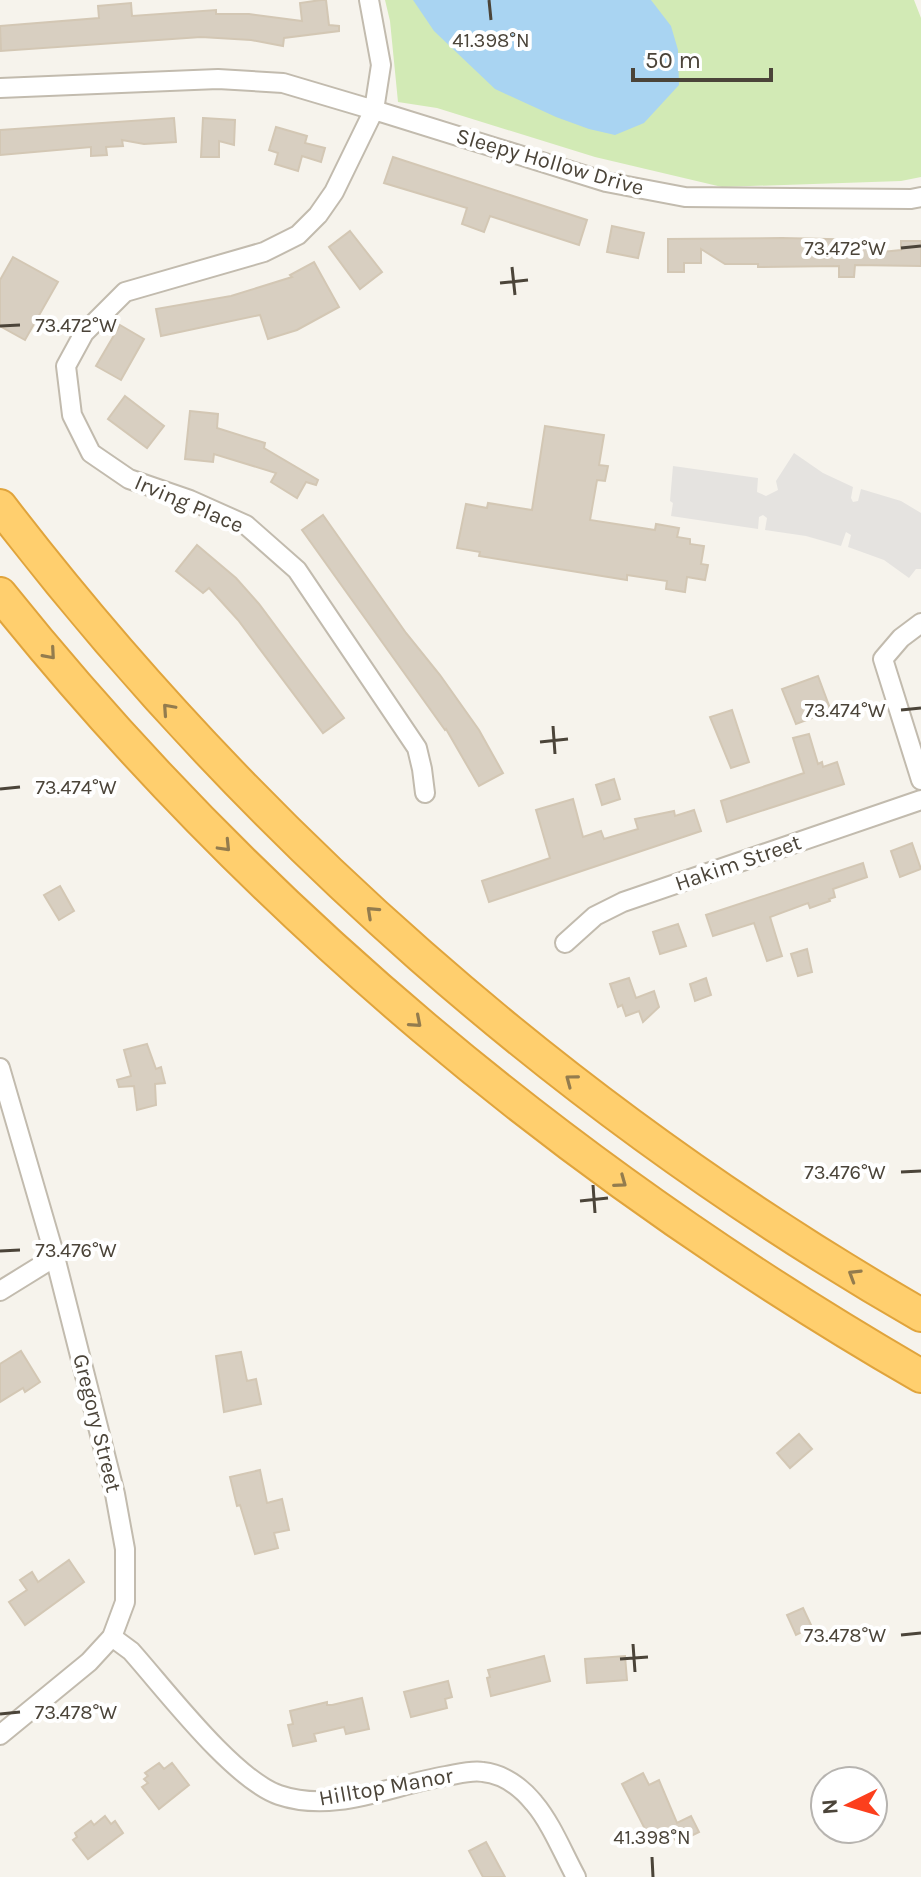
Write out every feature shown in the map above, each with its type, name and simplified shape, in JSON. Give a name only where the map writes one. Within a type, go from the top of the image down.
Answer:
[{"type":"highway","points":[[0,506],[98,629],[222,766],[325,869],[444,976],[555,1067],[677,1158],[807,1245],[921,1315]]},
{"type":"highway","points":[[0,594],[96,707],[232,853],[302,921],[453,1053],[531,1116],[691,1232],[845,1332],[921,1376]]},
{"type":"street","points":[[369,0],[381,65],[374,110]]},
{"type":"street","name":"Sleepy Hollow Drive","points":[[0,88],[218,79],[283,83],[606,182],[685,197],[921,197]]},
{"type":"street","name":"Irving Place","points":[[374,110],[334,192],[318,215],[298,235],[264,252],[125,292],[84,333],[66,366],[72,415],[91,453],[129,479],[190,500],[246,525],[297,570],[417,748],[425,793]]},
{"type":"street","points":[[921,623],[901,638],[883,659],[921,780]]},
{"type":"street","name":"Hakim Street","points":[[565,943],[595,916],[623,902],[921,800]]},
{"type":"street","name":"Gregory Street","points":[[0,1068],[55,1257],[115,1494],[125,1549],[125,1602],[112,1637],[89,1662],[0,1735]]},
{"type":"street","points":[[0,1291],[55,1257]]},
{"type":"street","name":"Hilltop Manor","points":[[112,1637],[131,1651],[229,1761],[275,1794],[301,1801],[323,1802],[482,1771],[517,1786],[535,1804],[576,1877]]},
{"type":"green space","points":[[385,0],[914,0],[921,18],[921,177],[901,181],[722,187],[595,157],[437,108],[398,102]]},
{"type":"shaded area","points":[[794,453],[823,473],[853,487],[853,502],[858,501],[861,489],[901,501],[921,513],[921,569],[916,569],[909,578],[884,560],[848,547],[851,535],[846,532],[841,546],[806,536],[765,530],[767,518],[763,515],[759,517],[758,529],[671,516],[673,466],[758,478],[757,492],[766,496],[778,490],[776,481]]},
{"type":"water","points":[[413,0],[651,0],[671,26],[678,50],[679,85],[644,123],[615,135],[589,129],[495,89],[434,31]]},
{"type":"building","points":[[326,0],[329,25],[339,26],[339,31],[284,38],[283,46],[251,40],[201,37],[1,51],[0,26],[99,18],[98,6],[131,3],[132,16],[216,10],[216,14],[249,14],[302,21],[300,3]]},
{"type":"building","points":[[174,118],[176,142],[144,144],[122,140],[123,146],[106,147],[107,155],[91,156],[91,147],[0,155],[0,130]]},
{"type":"building","points":[[203,118],[235,120],[234,145],[219,141],[219,157],[201,157]]},
{"type":"building","points":[[276,127],[307,136],[305,143],[325,148],[321,162],[302,156],[298,171],[275,164],[278,153],[269,150]]},
{"type":"building","points":[[393,157],[587,220],[579,245],[490,216],[484,232],[462,224],[467,208],[384,183]]},
{"type":"building","points":[[612,226],[644,233],[638,258],[607,252]]},
{"type":"building","points":[[350,231],[382,272],[360,289],[329,247]]},
{"type":"building","points":[[668,239],[872,240],[872,253],[901,250],[901,241],[921,241],[921,266],[855,265],[854,277],[839,277],[839,266],[758,267],[758,264],[725,264],[701,249],[701,263],[684,263],[684,272],[668,272]]},
{"type":"building","points":[[13,257],[58,282],[25,340],[0,326],[0,280]]},
{"type":"building","points":[[314,262],[339,307],[297,330],[268,339],[260,315],[161,336],[156,309],[231,296],[292,277],[290,275]]},
{"type":"building","points":[[120,325],[144,339],[121,380],[96,366]]},
{"type":"building","points":[[125,396],[164,426],[147,448],[108,419]]},
{"type":"building","points":[[190,411],[218,414],[217,428],[265,443],[264,448],[318,480],[316,485],[306,482],[297,498],[271,482],[276,473],[214,454],[213,462],[185,459]]},
{"type":"building","points":[[545,426],[604,435],[599,465],[608,466],[605,481],[597,480],[590,520],[655,530],[656,524],[679,528],[677,537],[690,539],[690,544],[704,546],[701,564],[708,565],[705,580],[687,577],[685,592],[666,589],[667,581],[627,575],[627,580],[479,556],[480,552],[457,548],[466,504],[487,508],[488,503],[532,510]]},
{"type":"building","points":[[323,515],[479,730],[503,773],[479,786],[446,729],[302,530]]},
{"type":"building","points":[[197,545],[236,578],[259,604],[344,718],[323,733],[238,620],[209,588],[203,593],[176,571]]},
{"type":"building","points":[[818,676],[831,711],[796,724],[782,689]]},
{"type":"building","points":[[732,710],[749,762],[731,768],[710,717]]},
{"type":"building","points":[[809,734],[818,764],[822,762],[823,767],[837,762],[844,784],[727,822],[721,801],[804,773],[793,738]]},
{"type":"building","points":[[614,779],[620,799],[602,805],[596,785]]},
{"type":"building","points":[[573,799],[583,837],[601,831],[604,839],[638,829],[635,819],[674,811],[675,816],[694,810],[701,831],[489,902],[482,881],[550,858],[536,810]]},
{"type":"building","points":[[912,843],[921,869],[900,877],[891,851]]},
{"type":"building","points":[[863,863],[867,877],[833,889],[835,897],[830,901],[810,908],[808,903],[770,917],[782,956],[767,961],[754,923],[713,936],[706,915]]},
{"type":"building","points":[[60,886],[74,911],[59,920],[44,895]]},
{"type":"building","points":[[678,924],[686,946],[660,954],[653,932]]},
{"type":"building","points":[[807,949],[812,972],[798,976],[791,954]]},
{"type":"building","points":[[629,978],[636,998],[654,991],[659,1007],[643,1022],[639,1011],[626,1016],[622,1005],[618,1007],[610,984]]},
{"type":"building","points":[[706,978],[711,995],[695,1001],[690,984]]},
{"type":"building","points":[[147,1044],[156,1069],[161,1067],[165,1083],[155,1084],[156,1105],[137,1110],[134,1086],[119,1087],[117,1080],[131,1076],[124,1050]]},
{"type":"building","points":[[21,1351],[40,1382],[0,1402],[0,1364]]},
{"type":"building","points":[[241,1352],[247,1381],[256,1379],[261,1404],[224,1412],[216,1356]]},
{"type":"building","points":[[799,1434],[812,1449],[790,1468],[777,1453]]},
{"type":"building","points":[[260,1470],[267,1503],[282,1499],[289,1530],[274,1533],[278,1548],[255,1554],[230,1477]]},
{"type":"building","points":[[69,1560],[84,1582],[25,1625],[9,1602],[27,1590],[20,1580],[32,1572],[38,1582]]},
{"type":"building","points":[[803,1608],[812,1627],[796,1635],[787,1615]]},
{"type":"building","points":[[544,1656],[550,1681],[491,1696],[488,1670]]},
{"type":"building","points":[[625,1656],[627,1680],[587,1683],[585,1659]]},
{"type":"building","points":[[448,1681],[452,1697],[445,1699],[447,1708],[411,1717],[404,1692]]},
{"type":"building","points":[[362,1698],[369,1729],[346,1734],[344,1727],[314,1734],[316,1741],[293,1746],[288,1725],[293,1724],[290,1711]]},
{"type":"building","points":[[159,1763],[164,1769],[172,1763],[189,1785],[159,1809],[142,1787],[148,1783],[144,1779],[148,1776],[145,1773]]},
{"type":"building","points":[[643,1773],[649,1785],[659,1780],[677,1823],[691,1816],[699,1832],[677,1843],[669,1828],[653,1836],[652,1833],[648,1835],[622,1784]]},
{"type":"building","points":[[105,1816],[111,1824],[115,1821],[123,1833],[88,1859],[73,1840],[77,1837],[75,1833],[91,1821],[94,1825]]},
{"type":"building","points":[[486,1842],[505,1877],[483,1877],[469,1851]]}]
